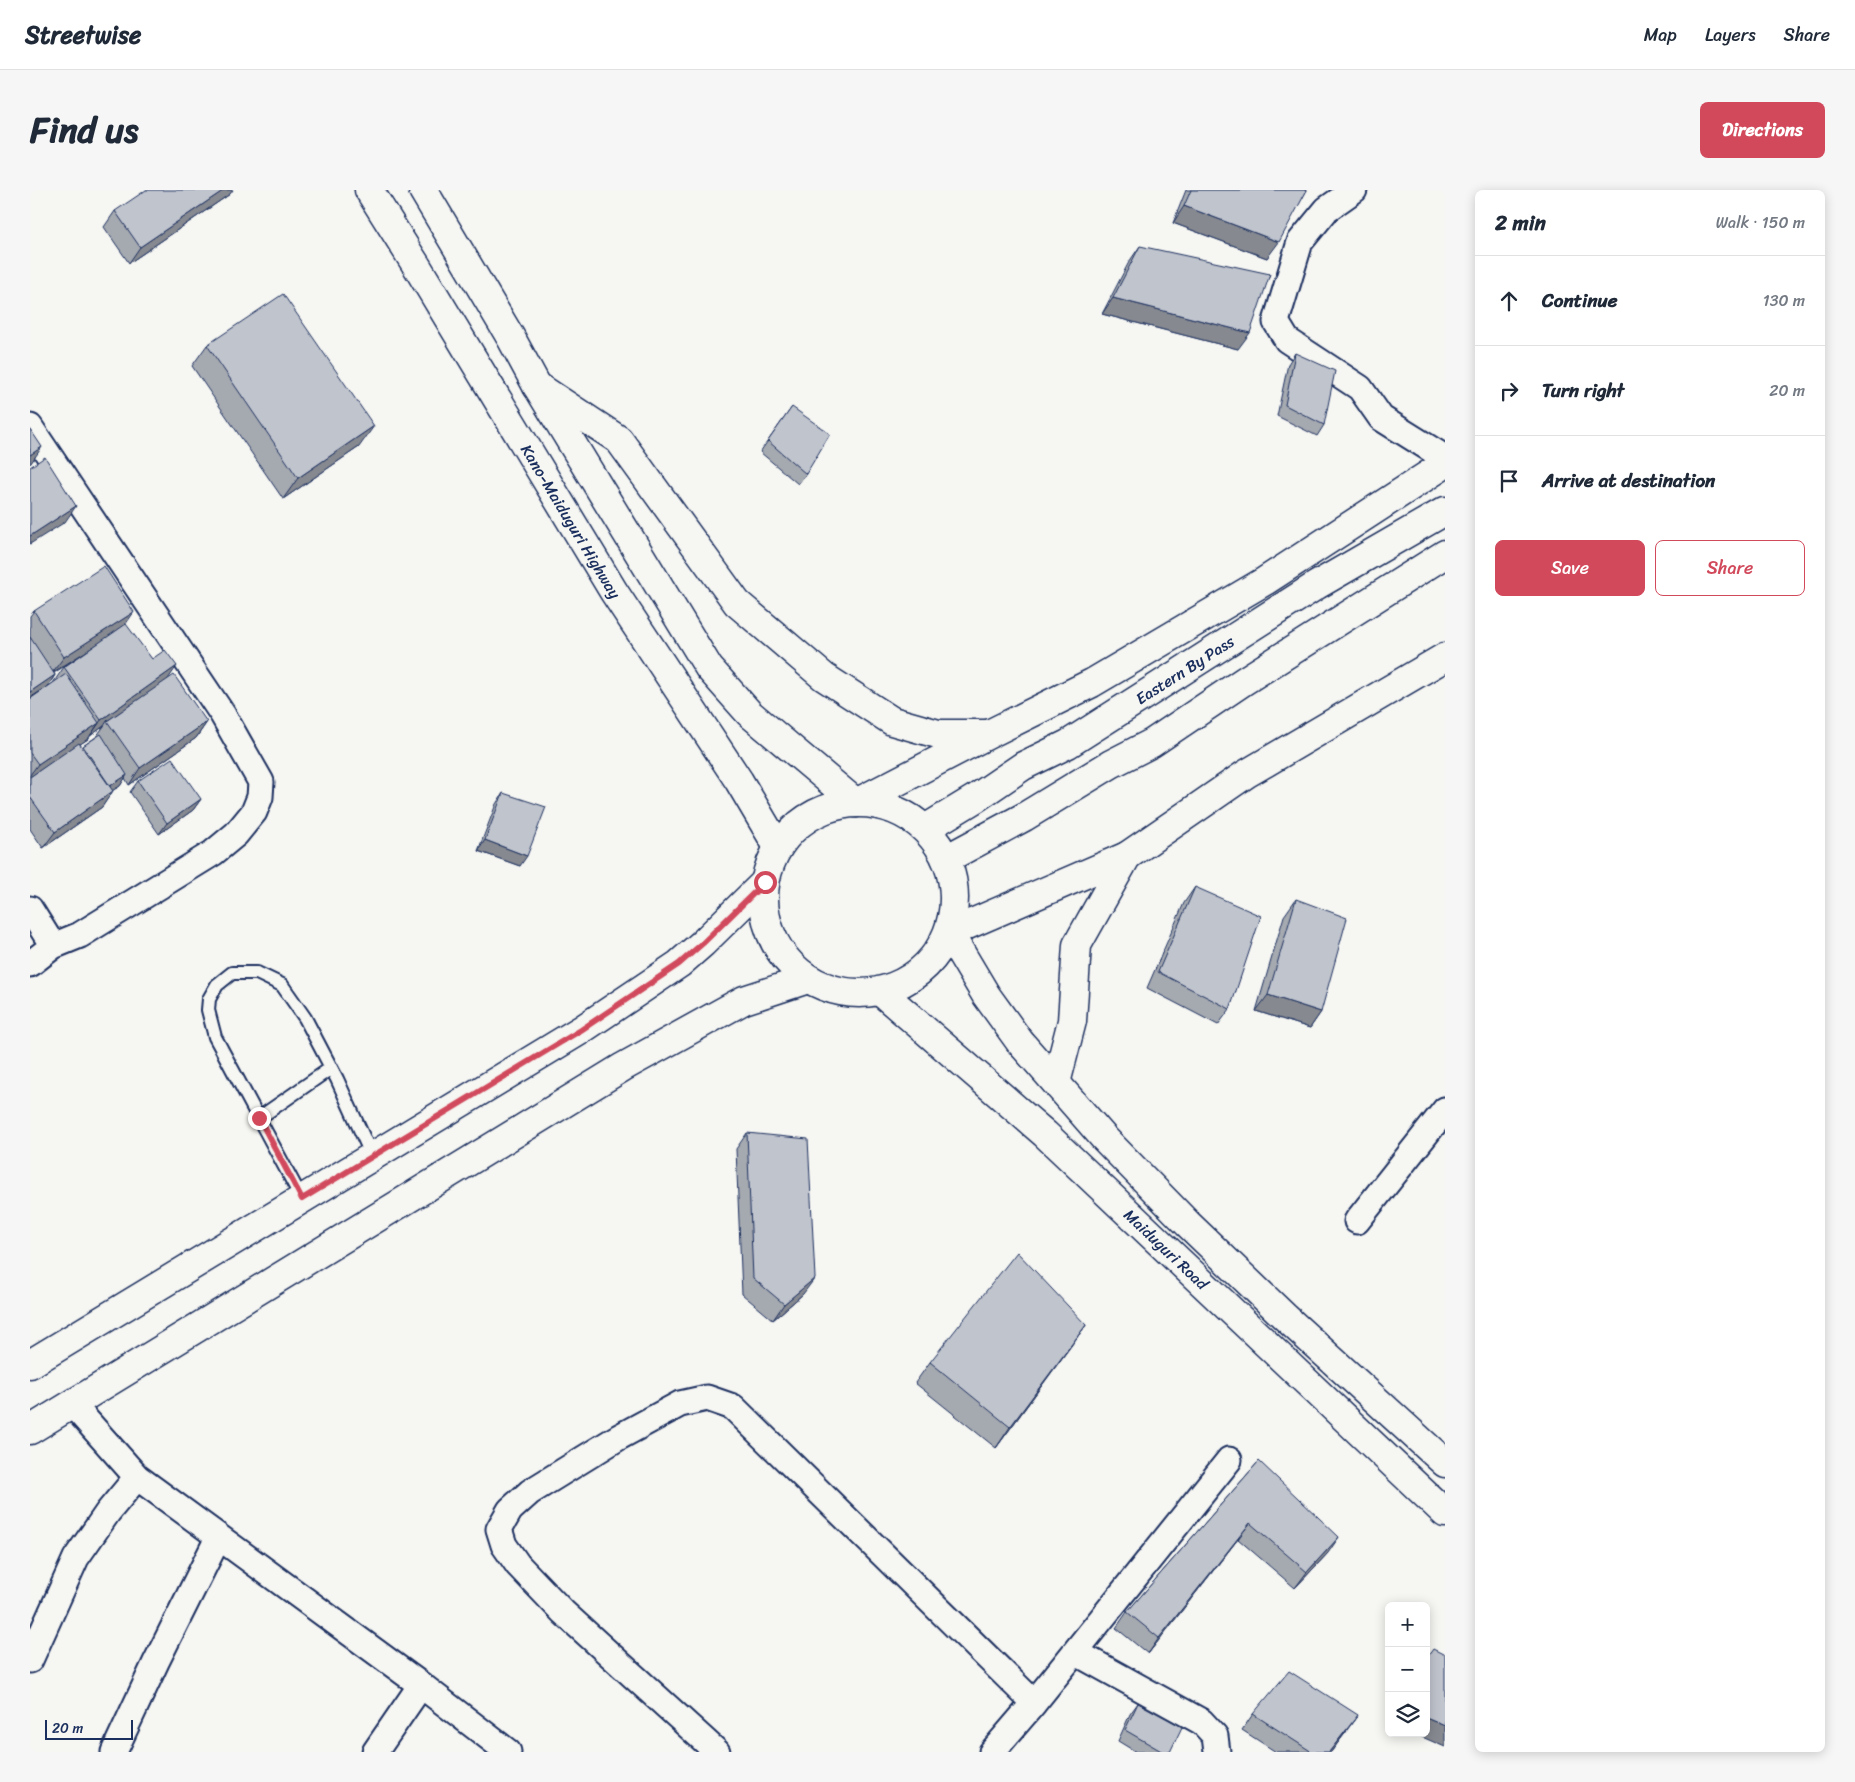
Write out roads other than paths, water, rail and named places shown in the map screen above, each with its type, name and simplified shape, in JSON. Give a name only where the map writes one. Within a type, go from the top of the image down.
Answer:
[{"type":"main road","name":"Kano-Maiduguri Highway","points":[[369,190],[614,592],[739,781],[778,847]]},
{"type":"main road","points":[[423,190],[511,338],[537,386],[709,668],[748,713],[856,803]]},
{"type":"main road","points":[[537,386],[619,440],[737,603],[824,677],[892,721],[938,734],[989,734]]},
{"type":"main road","points":[[856,803],[989,734],[1092,684],[1265,581],[1445,464]]},
{"type":"main road","name":"Eastern By Pass","points":[[924,829],[976,798],[1023,766],[1068,744],[1317,585],[1445,510]]},
{"type":"main road","points":[[946,859],[1024,817],[1111,764],[1152,743],[1244,681],[1445,554]]},
{"type":"main road","points":[[949,932],[1126,856],[1246,774],[1445,657]]},
{"type":"main road","points":[[856,803],[875,804],[893,809],[910,817],[924,829],[937,843],[946,859],[952,877],[955,896],[954,914],[949,932],[929,964],[899,986],[881,992],[862,994],[825,987],[808,979],[795,969],[781,953],[772,937],[763,901],[769,864],[789,832],[803,820],[820,811],[838,805],[856,803]]},
{"type":"main road","points":[[1056,1082],[1072,1021],[1077,945],[1126,856]]},
{"type":"main road","points":[[30,1364],[581,1030],[679,964],[765,882]]},
{"type":"main road","name":"Maiduguri Road","points":[[949,932],[986,995],[1020,1042],[1106,1139],[1195,1231],[1285,1318],[1444,1462]]},
{"type":"main road","points":[[30,1430],[614,1072],[681,1033],[744,1000],[808,979]]},
{"type":"main road","name":"Maiduguri Road","points":[[881,992],[1045,1134],[1445,1513]]},
{"type":"street","points":[[1354,190],[1326,209],[1300,242],[1276,322],[1287,340],[1360,388],[1382,418],[1445,458]]},
{"type":"street","points":[[30,426],[223,715],[261,782],[260,797],[254,812],[236,834],[213,853],[80,935],[53,946],[30,964]]},
{"type":"street","points":[[30,909],[53,946]]},
{"type":"street","points":[[1357,1221],[1445,1110]]},
{"type":"street","points":[[716,1752],[563,1612],[518,1565],[504,1545],[499,1529],[510,1510],[530,1492],[619,1436],[680,1404],[707,1398],[732,1407],[1034,1703]]},
{"type":"street","points":[[72,1404],[137,1478],[421,1685],[508,1752]]},
{"type":"street","points":[[992,1752],[1034,1703],[1229,1460]]},
{"type":"street","points":[[30,1660],[76,1558],[108,1512],[137,1478]]},
{"type":"street","points":[[114,1752],[156,1662],[218,1538]]},
{"type":"street","points":[[1075,1652],[1202,1722],[1215,1736],[1217,1752]]},
{"type":"street","points":[[375,1752],[421,1685]]},
{"type":"lane","points":[[302,1199],[215,1036],[208,1010],[209,998],[216,985],[232,973],[257,973],[282,985],[305,1018],[331,1068],[372,1156]]},
{"type":"lane","points":[[259,1118],[331,1068]]}]
